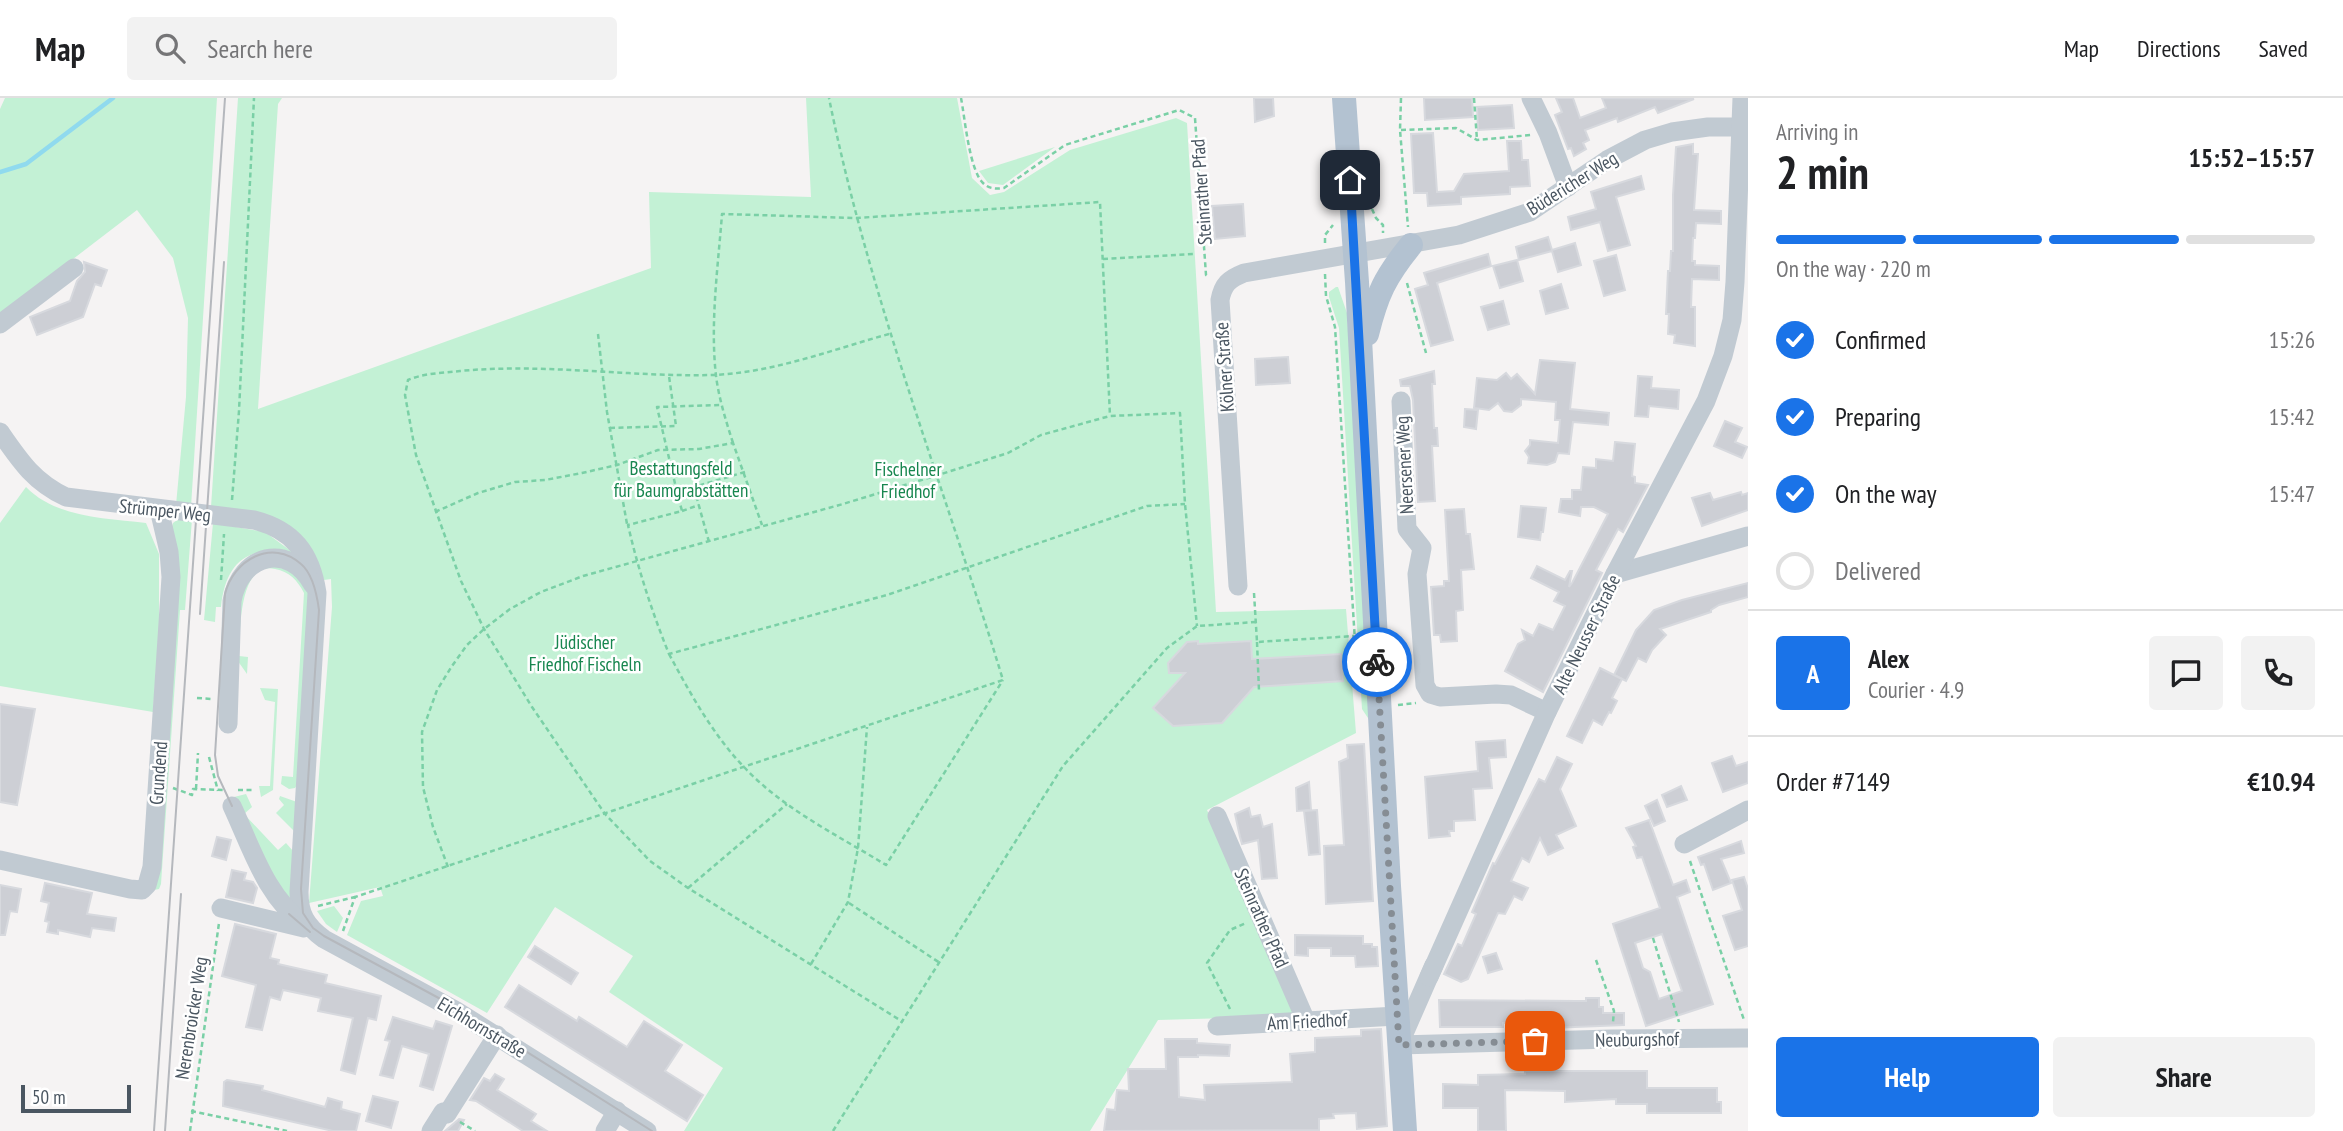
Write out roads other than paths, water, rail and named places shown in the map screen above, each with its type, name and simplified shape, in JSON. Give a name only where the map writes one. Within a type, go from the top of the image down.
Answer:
[{"type":"main road","points":[[1344,98],[1405,1131]]},
{"type":"main road","points":[[1361,362],[1379,291],[1410,245]]},
{"type":"street","points":[[1531,98],[1548,133],[1568,187]]},
{"type":"street","name":"Alte Neusser Straße","points":[[1399,1045],[1547,712],[1615,574],[1706,401],[1723,356],[1731,320],[1735,282],[1744,127],[1742,98]]},
{"type":"street","name":"Büdericher Weg","points":[[1355,254],[1459,235],[1531,212],[1606,160],[1645,140],[1672,132],[1708,127],[1744,127]]},
{"type":"street","name":"Kölner Straße","points":[[1246,589],[1220,300],[1222,289],[1229,279],[1244,273],[1355,254]]},
{"type":"street","points":[[0,324],[74,268]]},
{"type":"street","name":"Neersener Weg","points":[[1401,401],[1407,528],[1423,548],[1418,574],[1425,685],[1430,694],[1440,697],[1511,695],[1547,712]]},
{"type":"street","name":"Strümper Weg","points":[[0,432],[19,460],[39,482],[66,497],[270,524],[297,544],[308,559],[314,573],[317,593]]},
{"type":"street","name":"Grundend","points":[[0,860],[130,889],[142,890],[147,885],[152,867],[171,577],[169,552],[159,509]]},
{"type":"street","points":[[1615,574],[1748,536]]},
{"type":"street","points":[[228,724],[232,601],[234,586],[240,576],[249,566],[273,557],[286,560],[307,574],[317,593]]},
{"type":"street","name":"Eichhornstraße","points":[[312,930],[299,909],[300,849],[317,593]]},
{"type":"street","points":[[232,795],[277,900],[289,914],[312,930]]},
{"type":"street","points":[[1685,844],[1748,810]]},
{"type":"street","name":"Steinrather Pfad","points":[[1217,816],[1307,1021]]},
{"type":"street","name":"Eichhornstraße","points":[[222,908],[312,930],[497,1035],[647,1131]]},
{"type":"street","name":"Am Friedhof","points":[[1217,1026],[1397,1016]]},
{"type":"street","name":"Neuburgshof","points":[[1399,1045],[1682,1038],[1746,1029]]},
{"type":"street","points":[[432,1131],[497,1035]]},
{"type":"street","points":[[605,1131],[617,1111]]},
{"type":"waterway","points":[[0,172],[26,164],[113,98]]},
{"type":"tram line","points":[[154,1131],[225,98]]},
{"type":"tram line","points":[[200,614],[224,262]]},
{"type":"tram line","points":[[232,806],[218,776],[215,755],[225,594],[236,571],[245,563],[255,556],[278,553],[290,556],[309,573],[319,610],[301,889],[303,913],[313,928],[324,936],[459,1009],[652,1131]]},
{"type":"tram line","points":[[165,1131],[181,894]]},
{"type":"tram line","points":[[289,914],[310,932]]},
{"type":"park label","name":"Bestattungsfeld für Baumgrabstätten","points":[[681,479]]},
{"type":"park label","name":"Fischelner Friedhof","points":[[908,480]]},
{"type":"park label","name":"Jüdischer Friedhof Fischeln","points":[[585,653]]}]
